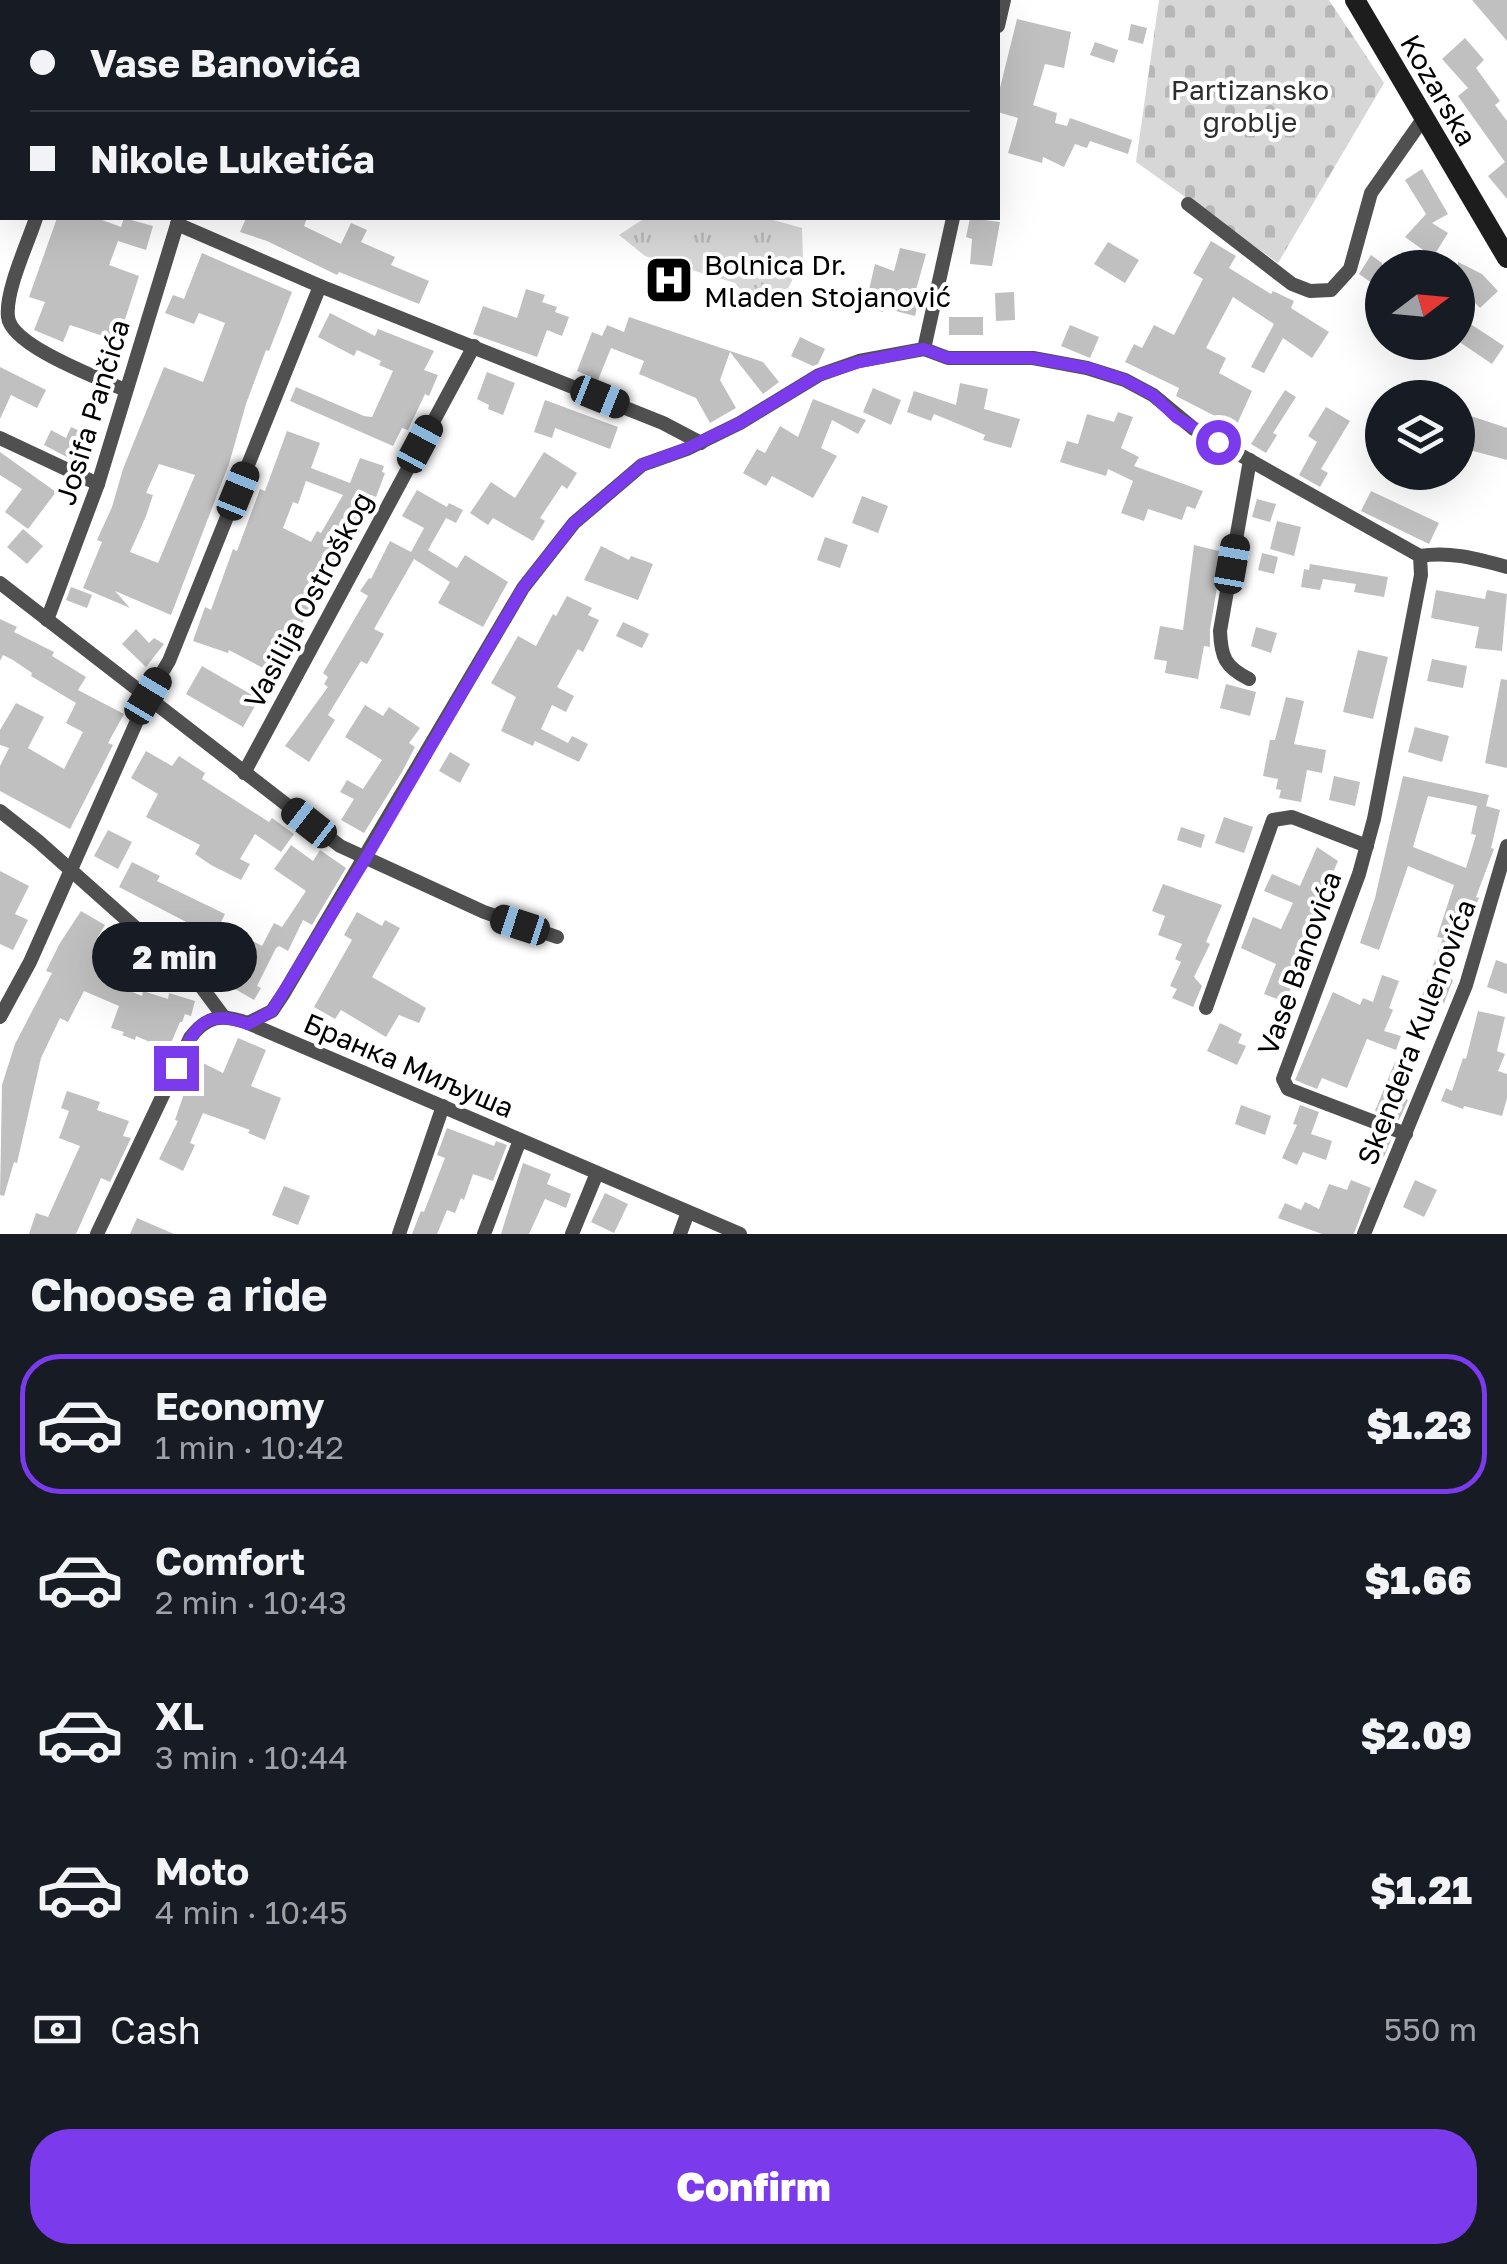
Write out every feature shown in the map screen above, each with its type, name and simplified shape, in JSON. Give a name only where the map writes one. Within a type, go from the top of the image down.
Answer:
[{"type":"street","name":"Kozarska","points":[[1363,3],[1423,119],[1507,258]]},
{"type":"street","points":[[1188,204],[1292,284],[1322,293],[1331,290],[1350,270],[1371,193],[1423,119]]},
{"type":"street","points":[[35,220],[8,307],[11,328],[17,336],[42,350],[125,390]]},
{"type":"street","points":[[924,349],[953,220]]},
{"type":"street","points":[[178,221],[320,286],[663,423],[701,442]]},
{"type":"street","name":"Josifa Pančića","points":[[47,620],[98,484],[178,221]]},
{"type":"street","points":[[0,1017],[30,962],[148,696],[169,661],[320,286]]},
{"type":"street","name":"Vasilija Ostroškog","points":[[244,773],[474,346]]},
{"type":"street","points":[[248,1024],[272,1011],[523,588],[550,550],[574,523],[642,465],[740,423],[819,375],[859,362],[924,349],[948,358],[1032,358],[1088,368],[1125,380],[1153,395],[1194,429],[1420,556],[1466,556],[1507,568]]},
{"type":"street","points":[[0,438],[98,484]]},
{"type":"street","points":[[1248,679],[1230,670],[1221,654],[1220,632],[1250,460]]},
{"type":"street","name":"Vase Banovića","points":[[1406,1134],[1284,1085],[1283,1079],[1366,846],[1421,575],[1420,556]]},
{"type":"street","points":[[0,584],[340,846],[484,912],[557,937]]},
{"type":"street","points":[[0,811],[200,985],[223,1016],[200,1024],[190,1038],[96,1234]]},
{"type":"street","name":"Vase Banovića","points":[[1206,1008],[1273,820],[1292,816],[1366,846]]},
{"type":"street","name":"Skendera Kulenovića","points":[[1364,1234],[1466,985],[1507,846]]},
{"type":"street","name":"Бранка Миљуша","points":[[223,1016],[740,1234]]},
{"type":"street","points":[[398,1234],[443,1106]]},
{"type":"street","name":"Бранка Миљуша","points":[[484,1234],[520,1140]]},
{"type":"street","points":[[572,1234],[597,1173]]},
{"type":"street","points":[[680,1234],[688,1212]]},
{"type":"green space","name":"Partizansko groblje","points":[[1159,0],[1329,0],[1384,83],[1278,263],[1136,162]]},
{"type":"green space","points":[[642,220],[773,220],[802,228],[803,259],[779,306],[757,311],[735,283],[645,256],[619,235]]},
{"type":"building","points":[[1472,0],[1507,0],[1507,41]]},
{"type":"building","points":[[1017,19],[1071,32],[1064,68],[1045,64],[1033,105],[1057,113],[1055,123],[1067,126],[1070,118],[1132,140],[1128,154],[1090,141],[1087,148],[1075,144],[1064,167],[1043,157],[1042,163],[1008,153],[1018,118],[1000,113],[1000,88]]},
{"type":"building","points":[[1131,24],[1147,28],[1143,44],[1128,40]]},
{"type":"building","points":[[1465,38],[1484,60],[1476,68],[1500,101],[1495,105],[1507,121],[1507,199],[1488,176],[1505,162],[1458,96],[1468,88],[1442,59]]},
{"type":"building","points":[[1095,42],[1118,50],[1114,63],[1090,55]]},
{"type":"building","points":[[1422,169],[1448,214],[1432,223],[1448,233],[1437,250],[1423,250],[1405,237],[1426,214],[1405,180]]},
{"type":"building","points":[[56,220],[102,220],[121,227],[123,220],[131,220],[153,226],[146,250],[118,241],[109,265],[139,276],[118,341],[70,325],[63,342],[34,330],[45,302],[29,297]]},
{"type":"building","points":[[245,220],[306,220],[304,226],[341,244],[351,223],[367,230],[361,242],[395,257],[391,265],[429,281],[419,304],[339,272],[337,275],[240,232]]},
{"type":"building","points":[[970,220],[1000,222],[992,266],[970,264],[972,239],[966,237]]},
{"type":"building","points":[[1211,241],[1236,256],[1229,268],[1271,294],[1273,291],[1294,301],[1291,308],[1329,332],[1312,358],[1283,338],[1264,373],[1251,367],[1274,324],[1233,297],[1206,348],[1226,358],[1219,373],[1252,391],[1234,431],[1213,420],[1215,416],[1176,396],[1179,388],[1125,362],[1134,344],[1142,348],[1154,325],[1174,335],[1203,279],[1193,273]]},
{"type":"building","points":[[1108,242],[1139,260],[1125,283],[1094,264]]},
{"type":"building","points":[[900,248],[926,254],[916,290],[921,291],[915,316],[865,307],[875,264],[894,271]]},
{"type":"building","points":[[202,253],[292,292],[269,351],[266,350],[229,464],[171,615],[115,591],[130,608],[83,588],[102,542],[97,540],[123,469],[164,367],[203,382],[225,323],[199,313],[194,324],[165,313],[173,295],[184,299]],"holes":[[[159,464],[195,475],[158,563],[130,552],[153,495],[146,493]]]},
{"type":"building","points":[[1475,270],[1498,291],[1480,308],[1475,303]]},
{"type":"building","points":[[526,289],[545,295],[542,302],[569,317],[562,336],[547,330],[537,357],[473,334],[483,306],[517,318]]},
{"type":"building","points":[[1014,292],[1015,320],[996,321],[995,293]]},
{"type":"building","points":[[330,313],[375,336],[378,329],[434,351],[424,370],[438,375],[429,396],[425,394],[408,430],[402,428],[393,446],[290,401],[296,387],[372,417],[393,371],[357,350],[354,356],[318,337]]},
{"type":"building","points":[[629,317],[763,362],[779,382],[763,394],[730,352],[720,380],[736,408],[710,423],[696,398],[639,374],[644,361],[611,348],[598,380],[577,371],[592,332],[602,336],[607,325],[624,332]]},
{"type":"building","points":[[949,317],[983,317],[983,335],[949,335]]},
{"type":"building","points":[[1070,325],[1099,337],[1090,358],[1061,346]]},
{"type":"building","points":[[1475,327],[1504,346],[1492,364],[1475,352]]},
{"type":"building","points":[[800,337],[825,349],[818,364],[813,366],[791,356]]},
{"type":"building","points":[[0,367],[46,390],[37,408],[11,395],[0,419]]},
{"type":"building","points":[[487,372],[515,383],[503,415],[477,399]]},
{"type":"building","points":[[960,383],[988,389],[984,409],[1020,419],[1011,448],[983,440],[985,435],[934,414],[931,421],[907,412],[914,391],[956,405]]},
{"type":"building","points":[[873,388],[901,400],[891,425],[863,412]]},
{"type":"building","points":[[1285,390],[1296,397],[1273,433],[1277,435],[1266,453],[1251,444]]},
{"type":"building","points":[[813,399],[866,420],[858,434],[832,420],[821,448],[837,456],[813,498],[772,476],[766,486],[743,473],[757,449],[765,453],[780,426],[798,437]]},
{"type":"building","points":[[545,400],[618,427],[610,449],[555,428],[552,438],[534,432]]},
{"type":"building","points":[[1326,407],[1350,421],[1321,469],[1328,473],[1320,487],[1299,475],[1317,442],[1308,436]]},
{"type":"building","points":[[1118,412],[1133,417],[1121,448],[1139,457],[1134,466],[1203,491],[1195,509],[1187,506],[1182,520],[1148,509],[1144,521],[1121,513],[1133,481],[1108,469],[1106,476],[1060,462],[1067,441],[1078,444],[1087,414],[1114,422]]},
{"type":"building","points":[[1475,417],[1507,428],[1507,460],[1475,452]]},
{"type":"building","points":[[71,427],[95,438],[82,465],[44,445],[51,430],[66,438]]},
{"type":"building","points":[[287,431],[320,443],[311,468],[350,483],[360,458],[384,466],[376,497],[371,495],[344,544],[347,545],[334,572],[331,571],[317,602],[314,600],[276,675],[229,650],[228,653],[193,641],[205,607],[211,610],[260,489],[265,491]],"holes":[[[306,481],[343,495],[321,533],[317,531],[311,542],[283,528]]]},
{"type":"building","points":[[0,452],[56,492],[28,529],[5,512],[22,489],[0,475]]},
{"type":"building","points":[[544,452],[577,473],[567,489],[562,485],[540,518],[545,521],[533,541],[493,518],[488,525],[470,513],[491,482],[515,498]]},
{"type":"building","points":[[417,490],[447,507],[449,503],[463,510],[456,523],[446,518],[428,550],[457,568],[465,555],[508,582],[483,627],[438,603],[450,582],[414,559],[374,629],[384,634],[367,664],[361,661],[328,715],[335,720],[309,762],[285,746],[328,687],[324,684],[328,677],[323,673],[368,596],[360,591],[371,579],[390,541],[411,552],[424,528],[402,516]]},
{"type":"building","points":[[1371,491],[1439,523],[1429,544],[1361,511]]},
{"type":"building","points":[[862,496],[888,506],[878,533],[852,523]]},
{"type":"building","points":[[1257,499],[1276,504],[1270,522],[1252,517]]},
{"type":"building","points":[[1277,521],[1301,527],[1294,556],[1270,549]]},
{"type":"building","points":[[23,529],[43,546],[27,564],[7,547]]},
{"type":"building","points":[[825,537],[848,545],[840,568],[817,560]]},
{"type":"building","points":[[1194,545],[1223,552],[1210,647],[1204,646],[1198,679],[1165,673],[1167,661],[1154,659],[1160,626],[1183,630]]},
{"type":"building","points":[[601,546],[629,560],[631,556],[653,564],[638,600],[584,580]]},
{"type":"building","points":[[1262,553],[1278,557],[1274,574],[1258,570]]},
{"type":"building","points":[[1310,564],[1388,577],[1384,597],[1354,592],[1356,584],[1323,579],[1320,590],[1301,587],[1304,569],[1309,570]]},
{"type":"building","points":[[71,587],[92,595],[87,608],[66,600]]},
{"type":"building","points":[[1436,590],[1485,599],[1487,590],[1507,594],[1502,651],[1475,648],[1479,627],[1431,618]]},
{"type":"building","points":[[567,596],[592,608],[588,615],[599,620],[583,652],[578,649],[557,687],[574,696],[566,712],[552,705],[541,729],[568,743],[572,736],[588,744],[579,762],[535,741],[533,746],[501,731],[516,697],[491,683],[518,636],[536,646]]},
{"type":"building","points":[[0,619],[86,677],[78,690],[124,714],[108,743],[113,745],[70,829],[0,791],[0,766],[9,748],[0,745],[0,730],[16,703],[44,717],[28,748],[64,769],[83,732],[66,723],[76,703],[31,676],[13,660],[3,655],[0,661]]},
{"type":"building","points":[[623,622],[649,634],[642,648],[616,636]]},
{"type":"building","points":[[1256,627],[1277,633],[1271,653],[1251,646]]},
{"type":"building","points":[[136,629],[149,643],[154,638],[164,644],[146,667],[122,644]]},
{"type":"building","points":[[1358,650],[1388,657],[1373,719],[1343,712]]},
{"type":"building","points":[[1432,659],[1467,666],[1463,688],[1427,681]]},
{"type":"building","points":[[202,666],[259,699],[243,727],[186,694]]},
{"type":"building","points":[[1501,679],[1507,680],[1507,768],[1485,763]]},
{"type":"building","points":[[1226,684],[1256,692],[1250,716],[1220,708]]},
{"type":"building","points":[[1286,697],[1304,701],[1294,744],[1326,750],[1322,773],[1307,770],[1301,802],[1279,798],[1278,779],[1263,776],[1270,740],[1275,740]]},
{"type":"building","points":[[365,705],[383,716],[389,707],[420,728],[409,743],[415,747],[402,772],[364,833],[341,820],[354,799],[340,792],[347,780],[363,789],[382,760],[345,737]]},
{"type":"building","points":[[1415,727],[1449,736],[1442,762],[1408,752]]},
{"type":"building","points":[[146,751],[172,766],[179,756],[205,773],[202,779],[294,834],[281,852],[255,834],[240,859],[250,864],[241,880],[211,865],[195,854],[200,845],[146,817],[158,794],[131,778]]},
{"type":"building","points":[[450,752],[470,764],[460,783],[439,771]]},
{"type":"building","points":[[1334,776],[1360,782],[1355,806],[1329,800]]},
{"type":"building","points":[[1403,776],[1489,795],[1486,806],[1500,810],[1491,848],[1494,849],[1476,897],[1479,898],[1446,977],[1453,980],[1444,1003],[1422,995],[1443,938],[1437,937],[1454,885],[1408,866],[1379,950],[1360,943],[1375,898]],"holes":[[[1428,796],[1477,806],[1471,834],[1476,835],[1466,868],[1413,847]]]},
{"type":"building","points":[[1224,817],[1253,827],[1244,853],[1215,843]]},
{"type":"building","points":[[1181,827],[1205,835],[1201,848],[1177,840]]},
{"type":"building","points":[[108,830],[132,842],[118,869],[94,856]]},
{"type":"building","points":[[291,845],[313,861],[320,850],[346,868],[312,925],[303,920],[288,951],[276,948],[254,1000],[230,986],[253,941],[262,946],[274,923],[282,927],[306,891],[274,869]]},
{"type":"building","points":[[1317,847],[1338,861],[1301,945],[1304,946],[1292,975],[1296,976],[1285,1002],[1264,994],[1276,964],[1241,948],[1253,917],[1281,929],[1293,903],[1264,891],[1272,874],[1300,886]]},
{"type":"building","points":[[132,862],[160,876],[157,881],[225,914],[212,941],[189,929],[192,925],[119,887]]},
{"type":"building","points":[[0,871],[29,886],[15,914],[28,920],[13,950],[0,944]]},
{"type":"building","points":[[1163,884],[1222,905],[1194,977],[1202,986],[1193,1007],[1172,998],[1177,989],[1170,986],[1181,962],[1175,959],[1182,944],[1158,935],[1165,916],[1152,911]]},
{"type":"building","points":[[81,911],[105,925],[97,938],[124,953],[108,982],[142,996],[143,991],[168,999],[169,993],[195,1001],[191,1016],[185,1014],[168,1050],[111,1028],[119,1006],[84,991],[68,1022],[60,1018],[41,1058],[17,1163],[14,1162],[4,1196],[0,1195],[2,1085],[15,1044],[52,973],[46,971]]},
{"type":"building","points":[[357,912],[382,926],[385,920],[400,928],[372,977],[426,1008],[419,1023],[399,1015],[386,1037],[341,1010],[335,1019],[314,1007],[352,940],[344,935]]},
{"type":"building","points":[[1496,960],[1507,964],[1507,994],[1487,987]]},
{"type":"building","points":[[1382,975],[1399,981],[1384,1031],[1401,1036],[1396,1050],[1367,1039],[1347,1088],[1322,1078],[1317,1089],[1295,1080],[1333,992],[1360,1005],[1363,998],[1373,1002]]},
{"type":"building","points":[[1478,1011],[1505,1017],[1497,1051],[1505,1054],[1498,1071],[1507,1074],[1502,1116],[1441,1101],[1446,1088],[1452,1091],[1463,1058],[1466,1059]]},
{"type":"building","points":[[1220,1023],[1242,1034],[1238,1043],[1246,1046],[1237,1065],[1207,1051]]},
{"type":"building","points":[[238,1038],[266,1050],[251,1086],[281,1098],[265,1140],[248,1133],[250,1130],[203,1113],[183,1171],[159,1159],[178,1121],[175,1120],[188,1082],[199,1061],[223,1073]]},
{"type":"building","points":[[1395,1062],[1412,1069],[1400,1096],[1408,1100],[1399,1120],[1375,1111]]},
{"type":"building","points":[[67,1091],[100,1102],[97,1110],[129,1121],[123,1136],[131,1138],[110,1182],[101,1178],[76,1234],[29,1234],[36,1213],[48,1217],[80,1146],[59,1138],[69,1111],[61,1108]]},
{"type":"building","points":[[1241,1105],[1271,1116],[1265,1135],[1235,1124]]},
{"type":"building","points":[[1300,1105],[1319,1112],[1311,1134],[1332,1141],[1326,1160],[1303,1152],[1297,1165],[1282,1158],[1297,1125],[1293,1124]]},
{"type":"building","points":[[447,1128],[494,1146],[496,1141],[507,1145],[493,1181],[473,1174],[464,1200],[461,1198],[455,1213],[447,1210],[437,1234],[412,1234],[445,1158],[437,1155]]},
{"type":"building","points":[[1376,1134],[1391,1140],[1384,1157],[1369,1152]]},
{"type":"building","points":[[523,1163],[551,1174],[547,1184],[571,1194],[566,1208],[545,1199],[529,1234],[501,1234]]},
{"type":"building","points":[[1351,1180],[1371,1188],[1354,1234],[1322,1234],[1278,1218],[1285,1203],[1301,1210],[1305,1202],[1319,1209],[1329,1184],[1347,1190]]},
{"type":"building","points":[[1415,1180],[1437,1190],[1424,1217],[1403,1207]]},
{"type":"building","points":[[284,1186],[310,1196],[298,1225],[272,1215]]},
{"type":"building","points":[[605,1193],[628,1204],[614,1233],[591,1222]]},
{"type":"building","points":[[137,1218],[174,1234],[130,1234]]},
{"type":"place","name":"Bolnica Dr. Mladen Stojanović","points":[[669,280]]},
{"type":"route","points":[[176,1068],[200,1024],[223,1016],[248,1024],[272,1011],[523,588],[574,523],[642,465],[740,423],[819,375],[859,362],[924,349],[948,358],[1032,358],[1088,368],[1125,380],[1153,395],[1176,417],[1218,442]]}]
